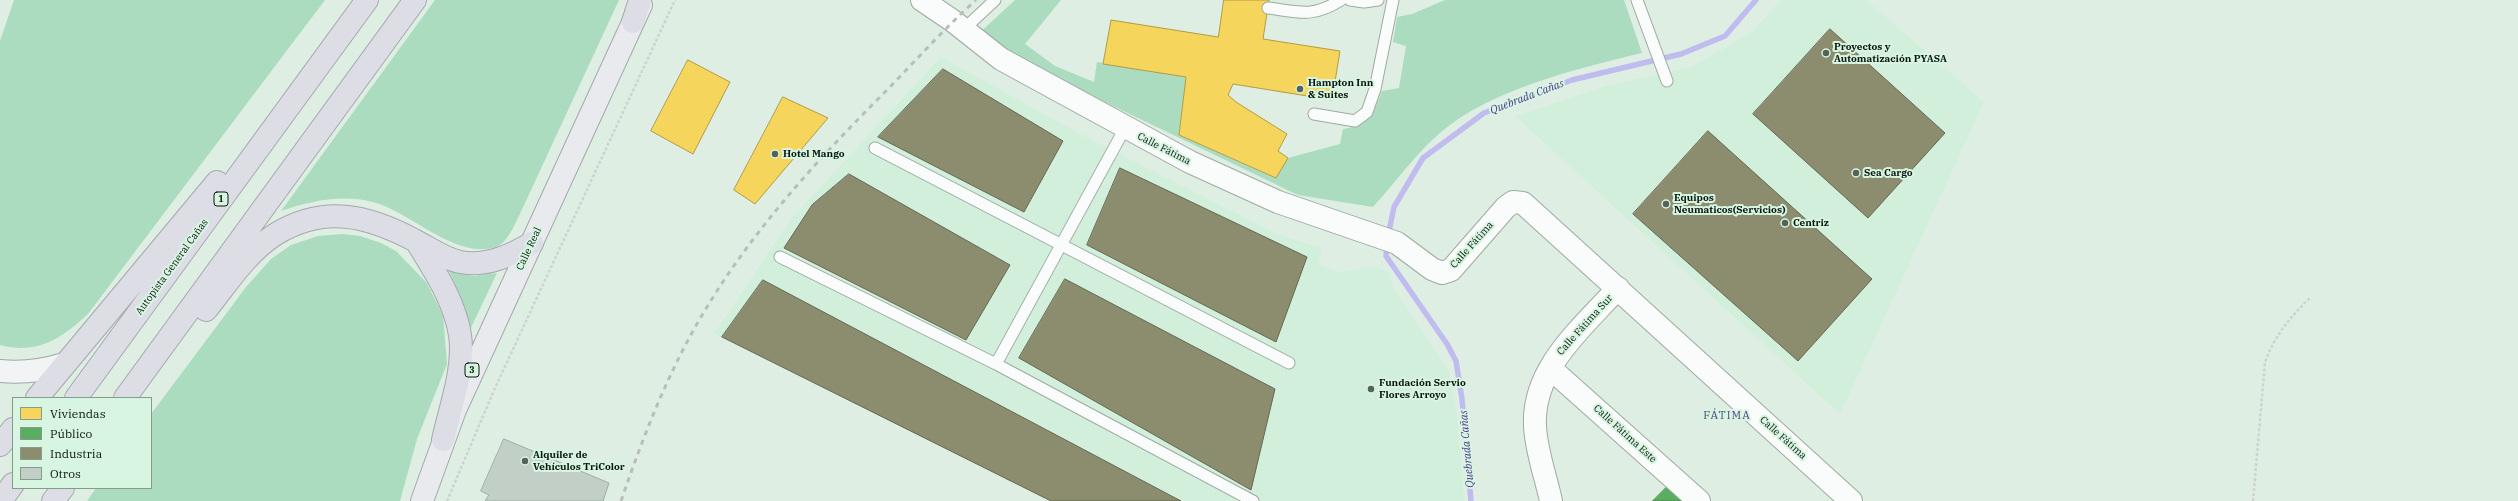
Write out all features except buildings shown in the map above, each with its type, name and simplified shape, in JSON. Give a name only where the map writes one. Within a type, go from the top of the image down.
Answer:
[{"type":"highway","name":"Autopista General Cañas","points":[[77,397],[367,0]]},
{"type":"highway","points":[[126,397],[415,0]]},
{"type":"highway","points":[[633,22],[640,0]]},
{"type":"highway","points":[[38,397],[345,30]]},
{"type":"highway","points":[[136,397],[250,256],[276,235],[304,220],[326,216],[347,216],[368,219],[416,241],[437,255],[461,262],[486,263],[510,256],[532,243]]},
{"type":"highway","points":[[416,241],[437,275],[452,306],[460,335],[460,366],[443,440]]},
{"type":"highway","points":[[0,445],[12,430]]},
{"type":"highway","points":[[1,501],[12,485]]},
{"type":"highway","points":[[51,501],[58,489]]},
{"type":"highway","points":[[51,501],[62,489]]},
{"type":"main road","name":"Calle Real","points":[[422,501],[443,440],[484,344],[644,0]]},
{"type":"main road","points":[[0,371],[20,373],[42,371],[64,364]]},
{"type":"street","name":"Calle Fátima","points":[[922,0],[964,29],[1001,59],[1125,128],[1190,162],[1278,202],[1397,243],[1432,269],[1442,272],[1451,270],[1506,207],[1513,202],[1523,203],[1852,501]]},
{"type":"street","name":"Calle Fátima Sur","points":[[1552,501],[1535,426],[1541,390],[1550,368],[1558,355],[1618,288]]},
{"type":"street","name":"Calle Fátima Este","points":[[1550,368],[1698,500]]},
{"type":"lane","points":[[964,29],[995,0]]},
{"type":"lane","points":[[1284,0],[1296,11]]},
{"type":"lane","points":[[1268,8],[1314,13],[1326,10],[1342,0]]},
{"type":"lane","points":[[1350,0],[1364,2],[1378,0]]},
{"type":"lane","points":[[1314,114],[1355,121],[1366,112],[1375,89],[1393,0]]},
{"type":"lane","points":[[1638,3],[1667,81]]},
{"type":"lane","points":[[996,364],[1125,128]]},
{"type":"lane","points":[[876,148],[1060,246],[1289,363]]},
{"type":"lane","points":[[780,257],[996,364],[1253,501]]},
{"type":"path","points":[[447,501],[495,388],[675,0]]},
{"type":"path","points":[[2253,501],[2265,362],[2272,342],[2292,314],[2311,297]]},
{"type":"shaded area","points":[[14,0],[325,0],[88,314],[59,337],[38,346],[26,348],[14,348],[0,345],[0,41]]},
{"type":"shaded area","points":[[435,0],[619,0],[519,216],[507,238],[496,247],[481,249],[465,247],[433,233],[388,207],[361,200],[326,200],[304,204],[281,211]]},
{"type":"shaded area","points":[[1015,0],[1061,0],[1025,44],[1055,66],[1094,82],[1097,62],[1186,77],[1179,135],[1275,178],[1288,158],[1340,144],[1343,129],[1359,125],[1365,121],[1373,111],[1382,91],[1399,88],[1406,46],[1393,42],[1397,17],[1412,14],[1445,0],[1624,0],[1642,53],[1567,72],[1542,80],[1517,89],[1470,112],[1450,125],[1429,143],[1373,207],[1298,195],[1007,55],[976,36]]},
{"type":"shaded area","points":[[1781,0],[1866,0],[1984,102],[1840,414],[1515,116],[1606,86],[1691,67],[1752,32]]},
{"type":"shaded area","points":[[941,57],[1082,135],[1279,235],[1322,248],[1318,265],[1339,272],[1375,267],[1389,272],[1394,289],[1449,371],[1456,407],[1464,501],[1049,501],[714,334],[790,220]]},
{"type":"shaded area","points":[[342,234],[360,236],[381,243],[396,251],[426,282],[443,315],[447,364],[417,439],[400,501],[87,501],[95,489],[152,489],[152,413],[246,287],[271,259],[291,245],[318,236]]},
{"type":"shaded area","points":[[449,271],[474,276],[497,273],[468,334],[461,297]]},
{"type":"waterway","name":"Quebrada Cañas","points":[[1388,236],[1394,207],[1423,158],[1484,113],[1572,80],[1681,54],[1725,36],[1756,0]]},
{"type":"waterway","name":"Quebrada Cañas","points":[[1387,244],[1386,256],[1447,344],[1456,361],[1462,399],[1471,501]]},
{"type":"railway","points":[[621,501],[636,458],[662,393],[682,351],[713,297],[735,265],[782,203],[833,145],[976,0]]},
{"type":"place","name":"Proyectos y Automatización PYASA","points":[[1826,53]]},
{"type":"place","name":"Hampton Inn & Suites","points":[[1300,89]]},
{"type":"place","name":"Hotel Mango","points":[[775,154]]},
{"type":"place","name":"Sea Cargo","points":[[1856,173]]},
{"type":"place","name":"Equipos Neumaticos(Servicios)","points":[[1666,204]]},
{"type":"place","name":"Centriz","points":[[1785,223]]},
{"type":"place","name":"Fundación Servio Flores Arroyo","points":[[1371,389]]},
{"type":"place","name":"Alquiler de Vehículos TriColor","points":[[525,461]]},
{"type":"district","name":"FÁTIMA","points":[[1727,416]]}]
